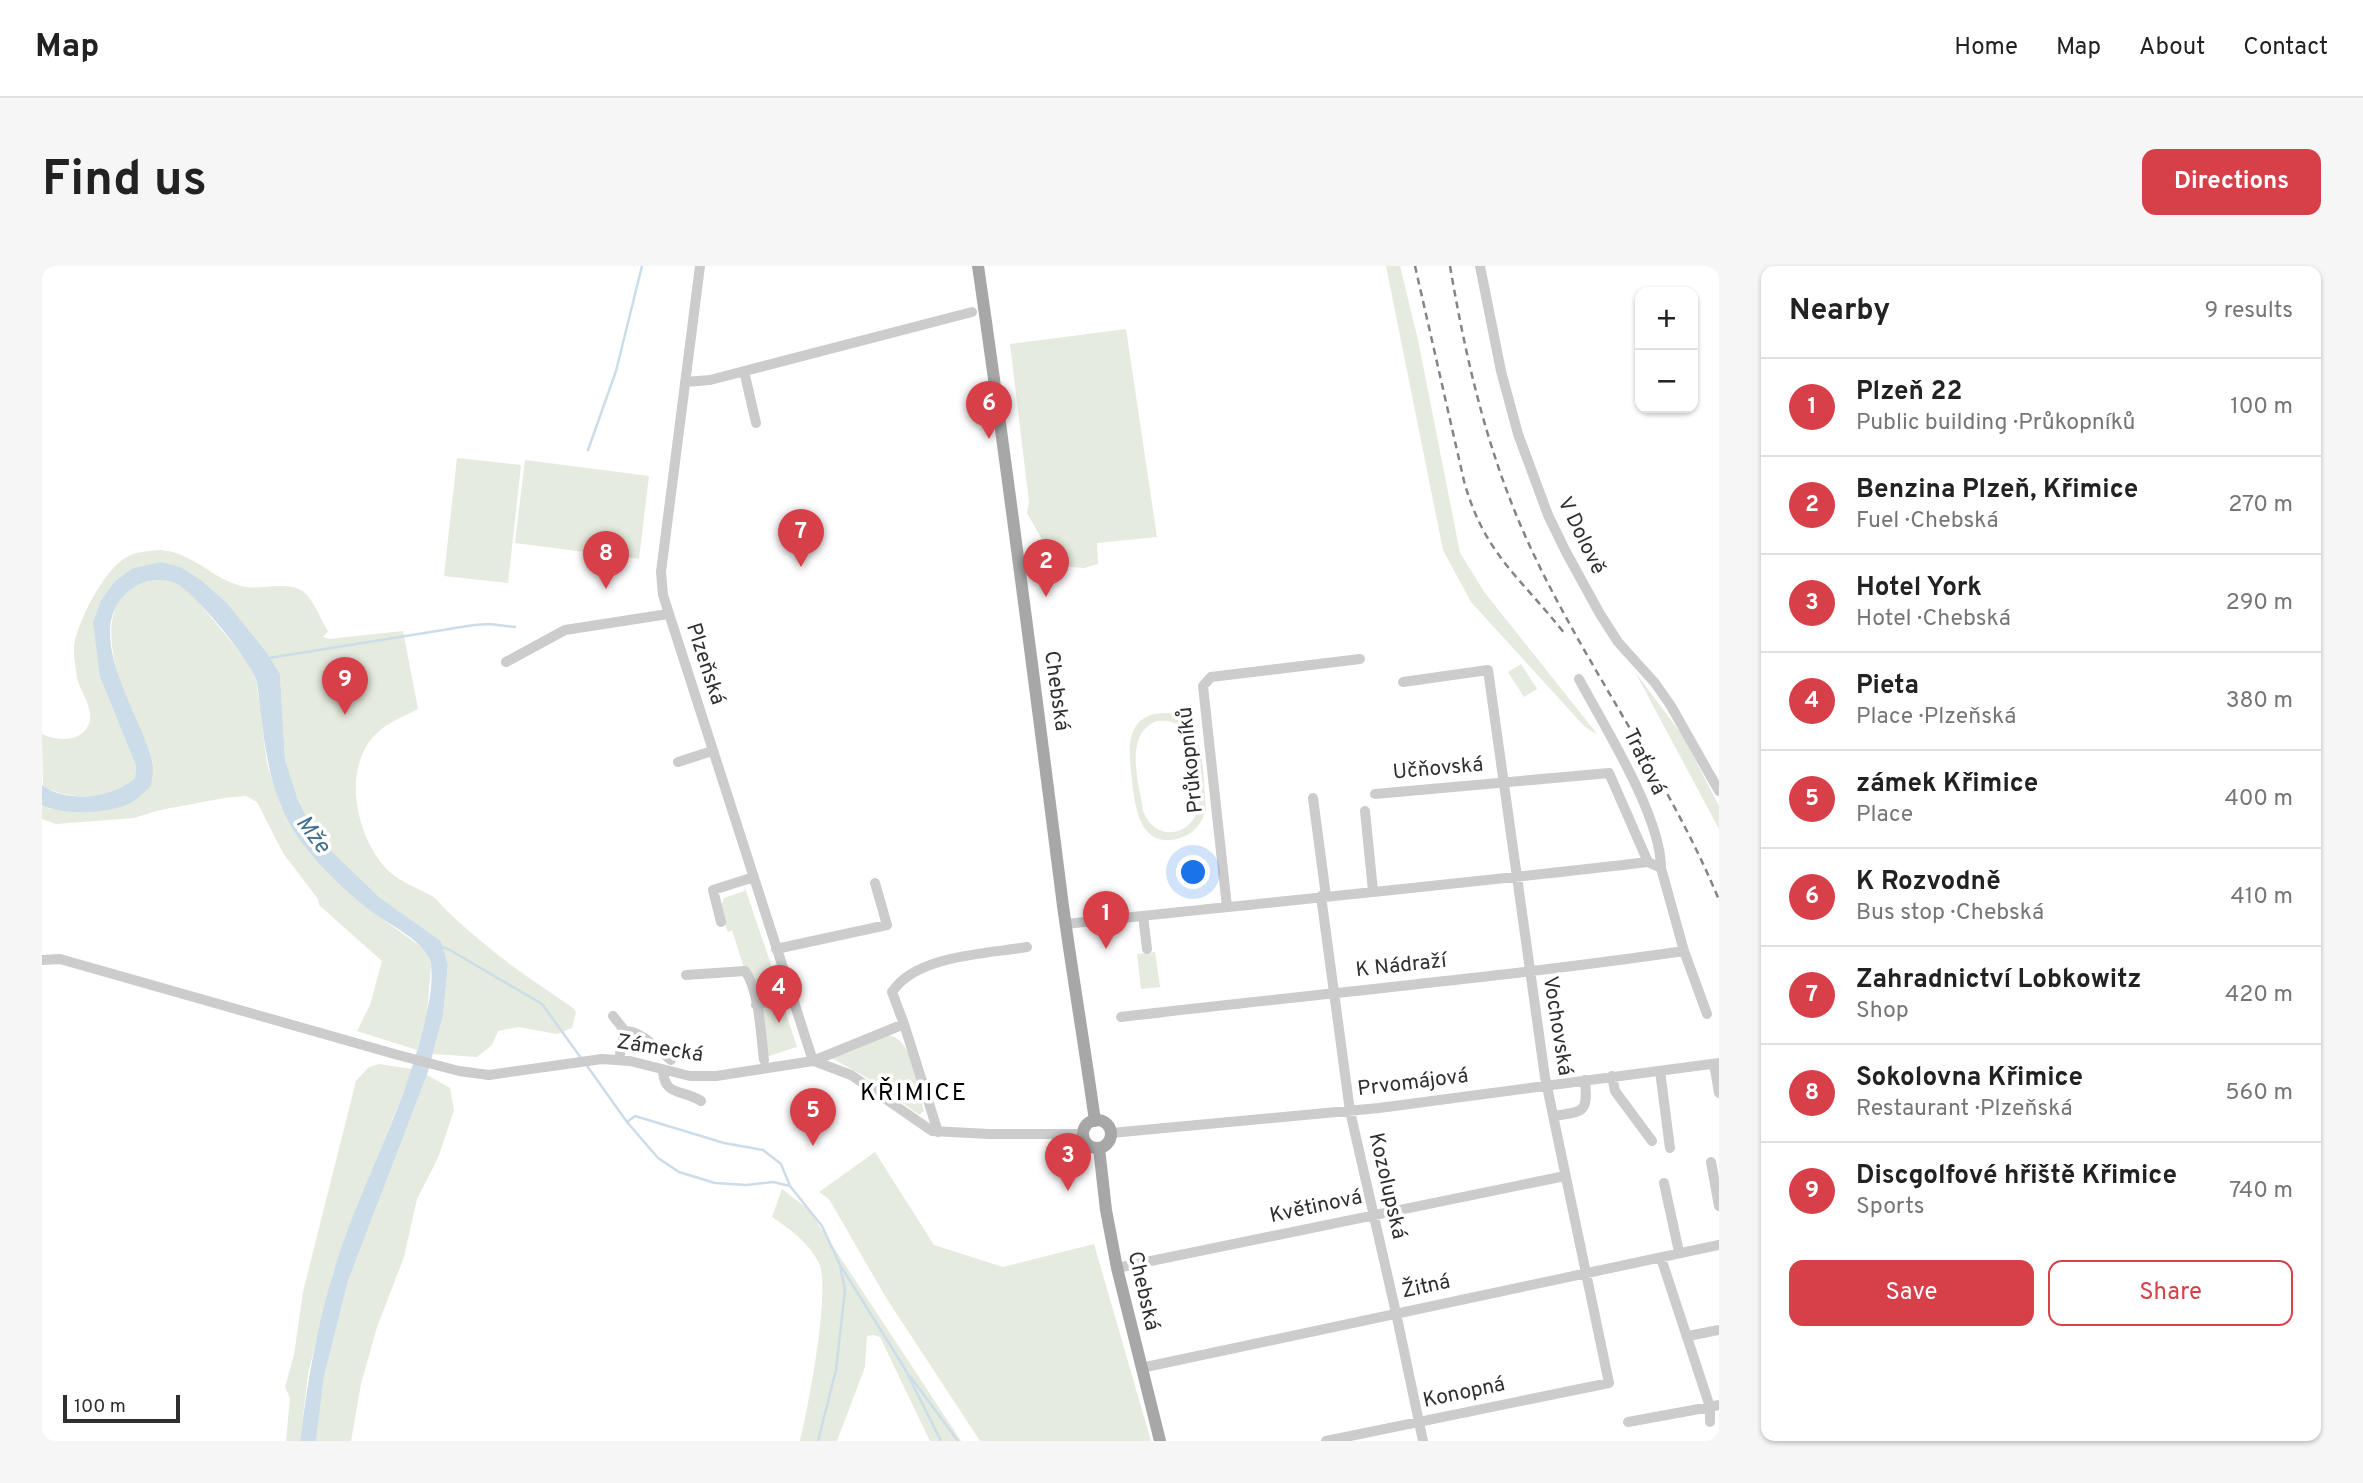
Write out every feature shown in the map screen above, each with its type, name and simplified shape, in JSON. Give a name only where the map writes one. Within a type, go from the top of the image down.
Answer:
[{"type":"main road","name":"Chebská","points":[[978,266],[1095,1121]]},
{"type":"main road","points":[[1095,1121],[1103,1122],[1111,1133],[1107,1144],[1099,1148],[1087,1145],[1083,1134],[1087,1125],[1095,1121]]},
{"type":"main road","name":"Chebská","points":[[1099,1148],[1106,1210],[1117,1268],[1160,1441]]},
{"type":"street","name":"Plzeňská","points":[[700,266],[661,572],[663,595],[813,1061]]},
{"type":"street","name":"V Dolově","points":[[1480,266],[1501,371],[1518,434],[1548,514],[1600,614],[1618,642],[1655,683],[1671,706],[1719,791]]},
{"type":"street","points":[[685,382],[709,380],[972,312]]},
{"type":"street","points":[[744,371],[756,423]]},
{"type":"street","points":[[506,662],[565,630],[668,614]]},
{"type":"street","name":"Průkopníků","points":[[1227,906],[1203,686],[1211,677],[1360,659]]},
{"type":"street","name":"Učňovská","points":[[1403,682],[1488,670],[1503,783]]},
{"type":"street","name":"Traťová","points":[[1579,679],[1639,791],[1661,851],[1661,868],[1684,951],[1707,1014]]},
{"type":"street","points":[[678,762],[712,751]]},
{"type":"street","name":"Učňovská","points":[[1375,794],[1609,773]]},
{"type":"street","name":"Traťová","points":[[1609,773],[1648,862]]},
{"type":"street","name":"Vochovská","points":[[1503,783],[1546,1085],[1609,1383]]},
{"type":"street","name":"Kozolupská","points":[[1313,798],[1350,1111],[1423,1441]]},
{"type":"street","points":[[1365,811],[1373,891]]},
{"type":"street","points":[[1066,924],[1648,862],[1661,868]]},
{"type":"street","points":[[720,922],[713,890],[754,877]]},
{"type":"street","points":[[776,949],[887,925],[875,883]]},
{"type":"street","points":[[1143,916],[1147,949]]},
{"type":"street","points":[[942,1133],[892,992],[898,983],[931,963],[1027,947]]},
{"type":"street","name":"K Nádraží","points":[[1121,1017],[1529,973],[1684,951]]},
{"type":"street","name":"Zámecká","points":[[42,960],[60,959],[398,1055],[459,1071],[489,1075],[601,1059],[619,1059],[690,1076],[716,1076],[813,1061],[904,1024]]},
{"type":"street","points":[[686,975],[744,971],[750,977],[764,1060]]},
{"type":"street","points":[[756,1005],[791,995]]},
{"type":"street","points":[[613,1016],[625,1031]]},
{"type":"street","points":[[619,1059],[625,1031]]},
{"type":"street","points":[[625,1031],[632,1031],[640,1036],[671,1060]]},
{"type":"street","points":[[813,1061],[851,1075],[920,1125],[942,1133],[1083,1134]]},
{"type":"street","points":[[1717,1063],[1719,1093]]},
{"type":"street","name":"Prvomájová","points":[[1111,1133],[1350,1111],[1717,1063]]},
{"type":"street","points":[[663,1070],[664,1081],[668,1087],[701,1101]]},
{"type":"street","points":[[1660,1071],[1670,1148]]},
{"type":"street","points":[[1612,1076],[1615,1091],[1652,1141]]},
{"type":"street","points":[[1554,1116],[1579,1112],[1584,1108],[1585,1080]]},
{"type":"street","points":[[1711,1162],[1719,1206]]},
{"type":"street","name":"Květinová","points":[[1117,1268],[1565,1176]]},
{"type":"street","points":[[1664,1183],[1679,1252]]},
{"type":"street","name":"Žitná","points":[[1141,1368],[1719,1245]]},
{"type":"street","points":[[1661,1258],[1715,1406],[1710,1422]]},
{"type":"street","points":[[1688,1336],[1719,1330]]},
{"type":"street","name":"Konopná","points":[[1326,1441],[1609,1383]]},
{"type":"street","points":[[1628,1422],[1715,1406]]},
{"type":"shaded area","points":[[1386,266],[1400,266],[1418,340],[1460,553],[1485,593],[1598,735],[1584,726],[1471,602],[1443,550]]},
{"type":"shaded area","points":[[1126,329],[1157,537],[1097,543],[1098,564],[1084,568],[1057,566],[1027,513],[1029,502],[1010,344]]},
{"type":"shaded area","points":[[457,458],[521,465],[508,583],[444,576]]},
{"type":"shaded area","points":[[525,460],[649,476],[639,559],[515,543]]},
{"type":"shaded area","points":[[162,550],[184,556],[221,578],[241,586],[286,586],[301,590],[313,603],[328,631],[323,637],[329,639],[403,631],[418,709],[381,729],[366,747],[359,763],[356,799],[365,835],[383,865],[394,875],[434,897],[497,954],[573,1008],[576,1012],[572,1028],[557,1034],[518,1027],[498,1031],[492,1045],[477,1057],[433,1054],[443,1016],[448,965],[441,941],[379,897],[316,836],[298,800],[285,759],[280,674],[226,602],[181,567],[131,569],[114,582],[101,600],[100,677],[136,766],[135,778],[115,790],[90,796],[66,794],[43,786],[42,734],[68,739],[80,735],[89,724],[89,707],[77,678],[74,653],[77,634],[87,610],[108,574],[125,558],[138,553]]},
{"type":"shaded area","points":[[160,579],[175,582],[190,592],[248,662],[256,679],[267,764],[281,807],[368,909],[427,951],[431,967],[427,1013],[417,1050],[357,1031],[370,1005],[382,961],[319,905],[318,899],[283,853],[257,802],[246,796],[160,810],[134,818],[56,824],[42,819],[42,805],[50,809],[114,808],[153,763],[125,696],[116,669],[112,642],[113,618],[121,598],[139,584]]},
{"type":"shaded area","points":[[1521,664],[1537,689],[1524,697],[1508,672]]},
{"type":"shaded area","points":[[1635,672],[1683,736],[1719,806],[1719,829]]},
{"type":"shaded area","points":[[1169,713],[1182,718],[1191,727],[1201,752],[1203,766],[1206,808],[1203,817],[1192,832],[1169,840],[1158,839],[1149,833],[1135,804],[1130,756],[1132,734],[1136,725],[1154,714]],"holes":[[[1163,721],[1173,722],[1181,727],[1191,740],[1199,805],[1189,824],[1173,832],[1164,832],[1149,821],[1143,811],[1137,773],[1140,736],[1146,727]]]},
{"type":"shaded area","points":[[744,885],[781,994],[760,999],[744,968],[732,930],[728,932],[719,912],[724,898],[745,891]]},
{"type":"shaded area","points":[[1155,952],[1160,987],[1141,989],[1137,954]]},
{"type":"shaded area","points":[[782,1001],[797,1047],[766,1057],[761,1008]]},
{"type":"shaded area","points":[[886,1035],[895,1037],[909,1054],[924,1111],[919,1115],[876,1083],[830,1057]]},
{"type":"shaded area","points":[[379,1064],[412,1069],[332,1276],[308,1374],[300,1441],[286,1441],[290,1398],[285,1387],[294,1355],[303,1292],[356,1081],[369,1067]]},
{"type":"shaded area","points":[[427,1075],[450,1088],[454,1110],[438,1158],[417,1199],[404,1257],[377,1327],[361,1384],[351,1441],[316,1441],[324,1377],[348,1281]]},
{"type":"shaded area","points":[[875,1152],[934,1245],[1003,1267],[1094,1244],[1151,1441],[980,1441],[885,1296],[829,1199],[819,1192]]},
{"type":"shaded area","points":[[782,1189],[809,1210],[961,1441],[930,1441],[880,1337],[873,1335],[867,1336],[865,1367],[837,1441],[800,1441],[817,1350],[822,1277],[819,1263],[810,1249],[772,1217]]},
{"type":"water","name":"Mže","points":[[160,562],[181,567],[201,580],[226,602],[266,652],[280,674],[285,759],[298,800],[316,836],[379,897],[441,941],[448,965],[443,1016],[427,1075],[348,1281],[324,1377],[316,1441],[300,1441],[321,1317],[341,1248],[410,1074],[428,1005],[431,965],[422,948],[368,909],[343,887],[318,862],[297,835],[281,806],[270,773],[256,679],[221,628],[186,590],[177,584],[156,580],[136,586],[118,602],[111,623],[111,645],[117,670],[152,761],[151,786],[134,801],[114,809],[75,812],[42,805],[42,785],[64,795],[90,796],[115,790],[135,778],[136,766],[100,677],[93,623],[101,600],[114,582],[131,569]]},
{"type":"waterway","points":[[588,450],[616,371],[642,266]]},
{"type":"waterway","points":[[269,658],[474,625],[515,627]]},
{"type":"waterway","points":[[442,947],[542,1004],[581,1058]]},
{"type":"waterway","points":[[585,1063],[627,1122],[658,1158],[679,1172],[715,1183],[746,1185],[773,1182],[790,1186],[822,1226],[840,1265],[845,1290],[836,1370],[818,1441]]},
{"type":"waterway","points":[[627,1122],[635,1116],[724,1143],[763,1150],[781,1164],[790,1186]]},
{"type":"waterway","points":[[842,1268],[905,1369],[941,1441]]},
{"type":"waterway","points":[[910,1376],[958,1441]]},
{"type":"railway","points":[[1415,266],[1472,506],[1493,547],[1565,634]]},
{"type":"railway","points":[[1450,266],[1472,377],[1518,520],[1556,599],[1677,812],[1719,900]]},
{"type":"place","name":"K Rozvodně","points":[[989,439]]},
{"type":"place","name":"Zahradnictví Lobkowitz","points":[[801,567]]},
{"type":"place","name":"Sokolovna Křimice","points":[[606,589]]},
{"type":"place","name":"Benzina Plzeň, Křimice","points":[[1046,597]]},
{"type":"place","name":"Discgolfové hřiště Křimice","points":[[345,715]]},
{"type":"place","name":"Plzeň 22","points":[[1106,949]]},
{"type":"place","name":"Pieta","points":[[779,1023]]},
{"type":"place","name":"zámek Křimice","points":[[813,1146]]},
{"type":"place","name":"Hotel York","points":[[1068,1191]]},
{"type":"district","name":"KŘIMICE","points":[[914,1094]]}]
